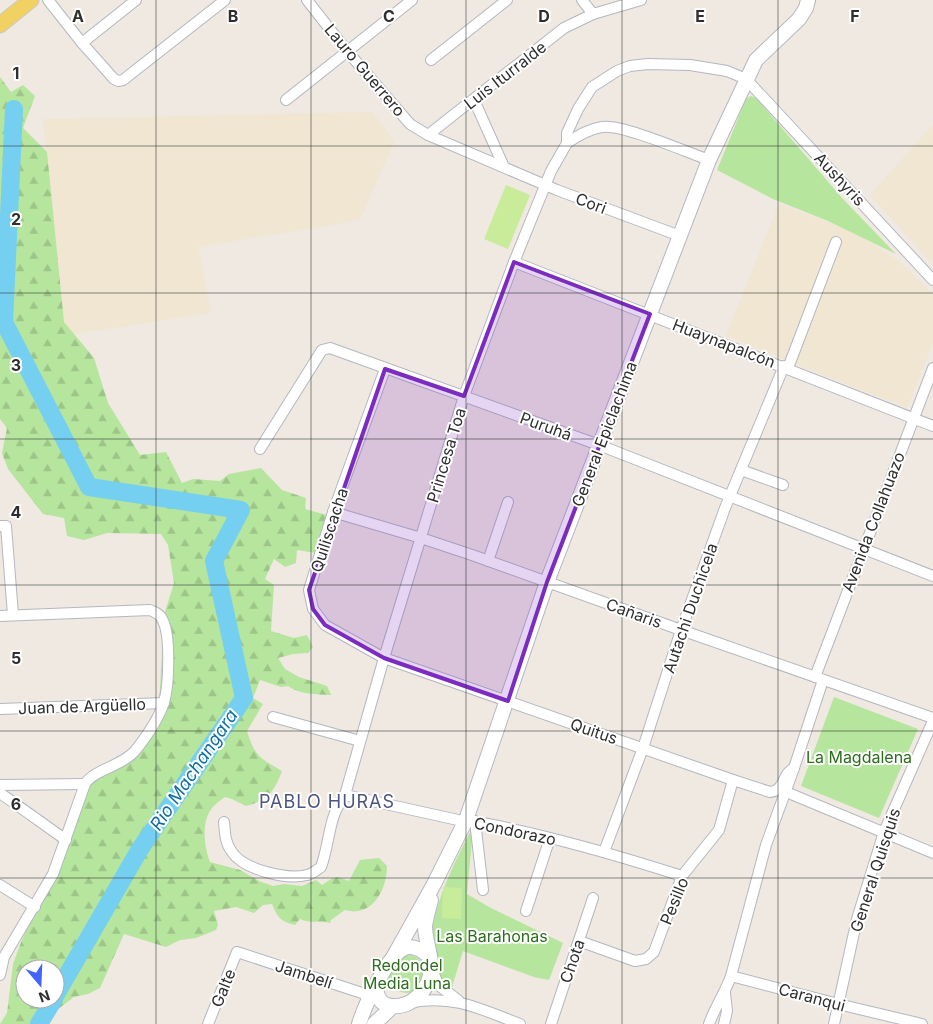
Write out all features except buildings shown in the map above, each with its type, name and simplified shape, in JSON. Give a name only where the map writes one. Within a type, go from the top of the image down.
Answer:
[{"type":"main road","points":[[0,25],[31,0]]},
{"type":"street","points":[[48,0],[82,44],[118,81],[123,80],[225,0]]},
{"type":"street","points":[[82,44],[136,0]]},
{"type":"street","name":"Lauro Guerrero","points":[[307,0],[347,51],[410,124],[428,135]]},
{"type":"street","points":[[286,100],[412,0]]},
{"type":"street","points":[[431,60],[507,0]]},
{"type":"street","points":[[582,0],[593,14]]},
{"type":"street","points":[[588,0],[593,14]]},
{"type":"street","name":"Luis Iturralde","points":[[428,135],[564,28],[593,14],[640,0]]},
{"type":"street","name":"General Epiclachima","points":[[394,956],[471,820],[547,582],[709,160],[756,60],[799,18],[806,8],[808,0]]},
{"type":"street","name":"Princesa Toa","points":[[224,822],[225,838],[232,853],[245,864],[280,875],[306,875],[321,867],[334,815],[345,795],[384,658],[464,396],[545,185],[567,143],[567,133],[578,109],[592,87],[617,71],[630,66],[648,64],[690,65],[727,71],[746,79]]},
{"type":"street","name":"Aushyris","points":[[746,79],[933,280]]},
{"type":"street","points":[[474,100],[504,167]]},
{"type":"street","points":[[567,143],[580,134],[602,127],[618,127],[709,160]]},
{"type":"street","name":"Cori","points":[[428,135],[545,185],[680,236]]},
{"type":"street","name":"Autachi Duchicela","points":[[604,852],[643,748],[681,630],[730,497],[786,367],[836,242]]},
{"type":"street","name":"Huaynapalcón","points":[[514,262],[933,426]]},
{"type":"street","name":"Puruhá","points":[[260,449],[322,350],[330,348],[599,445],[933,576]]},
{"type":"street","name":"Avenida Collahuazo","points":[[725,993],[766,845],[794,768],[819,678],[864,548],[933,368]]},
{"type":"street","name":"Quiliscacha","points":[[384,658],[325,625],[313,610],[310,590],[333,512],[385,369]]},
{"type":"street","points":[[741,470],[783,485]]},
{"type":"street","points":[[488,561],[508,502]]},
{"type":"street","name":"Cañaris","points":[[333,512],[421,538],[488,561],[933,719]]},
{"type":"street","points":[[3,526],[13,615]]},
{"type":"street","points":[[0,616],[150,610],[160,616],[164,624],[169,664],[164,703],[153,725],[134,752],[114,766],[90,778],[85,784],[53,874],[4,956],[0,975]]},
{"type":"street","name":"Quitus","points":[[384,658],[770,792],[776,792],[780,789],[788,771],[794,768]]},
{"type":"street","name":"Juan de Argüello","points":[[0,709],[164,703]]},
{"type":"street","points":[[273,717],[360,741]]},
{"type":"street","name":"General Quisquis","points":[[834,1024],[857,919],[884,832],[933,719]]},
{"type":"street","name":"Pesillo","points":[[579,941],[635,961],[646,959],[654,952],[682,876],[719,830],[733,780]]},
{"type":"street","points":[[0,785],[85,784]]},
{"type":"street","points":[[786,792],[933,853]]},
{"type":"street","points":[[0,793],[66,840]]},
{"type":"street","name":"Condorazo","points":[[345,795],[550,838],[682,876]]},
{"type":"street","points":[[471,820],[483,890]]},
{"type":"street","points":[[526,911],[550,838]]},
{"type":"street","points":[[0,885],[35,907]]},
{"type":"street","name":"General Epiclachima","points":[[430,961],[426,926],[434,886]]},
{"type":"street","name":"Chota","points":[[551,1024],[593,898]]},
{"type":"street","points":[[359,1024],[373,991],[394,956],[400,950],[408,947],[420,949],[430,961],[438,984],[461,1002]]},
{"type":"street","name":"Jambelí","points":[[237,952],[373,991]]},
{"type":"street","name":"Galte","points":[[208,1024],[237,952]]},
{"type":"street","points":[[412,1002],[420,994],[429,978],[430,961]]},
{"type":"street","name":"Caranqui","points":[[731,976],[922,1024]]},
{"type":"street","points":[[373,991],[383,1004],[403,1005],[430,999],[461,1002],[520,1024]]},
{"type":"street","points":[[709,1024],[714,1009],[725,993]]},
{"type":"street","points":[[724,1024],[727,1012],[725,993]]},
{"type":"street","points":[[374,1024],[393,1006]]},
{"type":"highlighted area","points":[[514,262],[650,314],[547,582],[508,701],[384,658],[325,625],[313,609],[309,590],[385,369],[464,396]]},
{"type":"shaded area","points":[[373,112],[394,142],[360,220],[198,247],[211,313],[73,334],[64,322],[43,119]]},
{"type":"shaded area","points":[[933,125],[933,264],[870,195]]},
{"type":"shaded area","points":[[779,204],[852,231],[899,261],[933,294],[933,343],[907,408],[726,336]]},
{"type":"green space","points":[[0,77],[11,92],[23,85],[35,96],[23,128],[47,152],[64,322],[94,358],[108,403],[140,455],[166,452],[182,483],[193,479],[220,481],[229,474],[261,468],[282,490],[306,498],[305,509],[327,515],[316,553],[297,550],[296,563],[285,567],[274,559],[265,579],[274,585],[271,631],[294,638],[307,635],[313,647],[308,653],[278,658],[285,669],[299,677],[327,686],[331,695],[303,693],[288,686],[281,687],[260,680],[253,698],[263,704],[247,731],[259,756],[282,771],[273,790],[260,801],[246,806],[225,797],[212,808],[205,827],[206,849],[210,862],[240,870],[259,881],[273,886],[284,884],[302,886],[316,880],[322,885],[338,877],[349,881],[360,860],[379,858],[387,866],[386,875],[381,893],[370,906],[363,910],[345,910],[331,920],[330,923],[300,919],[295,925],[280,918],[272,904],[263,905],[254,913],[236,907],[214,911],[218,925],[216,930],[196,938],[180,940],[166,947],[124,934],[100,988],[88,994],[74,997],[65,1004],[65,959],[15,959],[15,1009],[58,1009],[49,1016],[47,1024],[0,1024],[7,1013],[13,964],[20,945],[83,790],[137,749],[159,707],[164,615],[174,583],[168,545],[161,534],[107,533],[84,540],[67,536],[64,518],[43,514],[8,469],[2,453],[7,428],[0,419]]},
{"type":"green space","points":[[751,96],[756,98],[843,199],[896,254],[828,221],[773,199],[717,170],[746,99]]},
{"type":"green space","points":[[506,185],[530,195],[508,249],[484,239]]},
{"type":"green space","name":"La Magdalena","points":[[834,697],[918,729],[879,818],[801,786]]},
{"type":"green space","name":"Las Barahonas","points":[[471,830],[472,840],[467,894],[489,907],[563,943],[549,980],[534,977],[463,951],[452,987],[442,983],[434,965],[432,931],[441,896]]},
{"type":"green space","points":[[443,887],[462,888],[461,919],[442,918]]},
{"type":"green space","name":"Redondel Media Luna","points":[[407,955],[421,960],[426,974],[421,988],[407,993],[393,988],[388,974],[393,960]]},
{"type":"waterway","name":"Rio Machangara","points":[[14,109],[4,322],[89,487],[241,510],[214,561],[244,698],[140,849],[65,979]]},
{"type":"waterway","name":"Rio Machangara","points":[[39,1024],[48,1009]]},
{"type":"district","name":"PABLO HURAS","points":[[327,802]]}]
